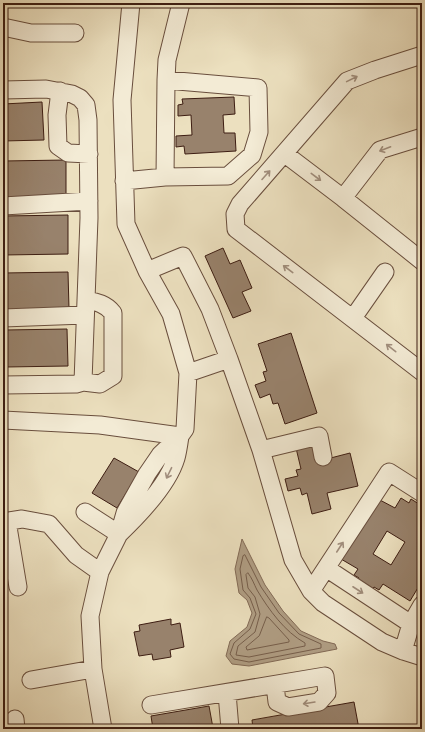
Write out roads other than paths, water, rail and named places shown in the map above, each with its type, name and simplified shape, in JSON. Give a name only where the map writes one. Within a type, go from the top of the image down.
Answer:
[{"type":"street","points":[[103,729],[93,669],[90,616],[100,572],[119,534],[125,513],[147,474],[160,455],[180,436],[185,429],[188,373],[171,314],[148,271],[126,224],[122,100],[131,3]]},
{"type":"street","points":[[165,177],[167,60],[181,3]]},
{"type":"street","points":[[3,27],[31,33],[74,33]]},
{"type":"street","points":[[422,55],[375,70],[347,81],[240,204],[236,214],[236,229],[422,372]]},
{"type":"street","points":[[124,181],[165,177],[228,176],[252,155],[260,132],[258,88],[166,80]]},
{"type":"street","points":[[3,90],[46,89],[60,91],[80,98],[86,105],[88,120],[89,201],[82,382]]},
{"type":"street","points":[[60,91],[57,115],[58,146],[68,153],[89,154]]},
{"type":"street","points":[[343,198],[380,150],[422,137]]},
{"type":"street","points":[[285,154],[422,261]]},
{"type":"street","points":[[3,206],[89,201]]},
{"type":"street","points":[[148,271],[183,256],[210,309],[261,450],[293,560],[311,591],[323,603],[382,642],[422,657]]},
{"type":"street","points":[[353,318],[385,272]]},
{"type":"street","points":[[3,318],[102,304],[109,308],[113,313],[113,376],[100,384],[82,382],[76,384],[3,385]]},
{"type":"street","points":[[188,373],[229,359]]},
{"type":"street","points":[[3,420],[100,425],[180,436]]},
{"type":"street","points":[[261,450],[319,436],[323,457]]},
{"type":"street","points":[[311,591],[389,472],[422,493]]},
{"type":"street","points":[[85,512],[119,534]]},
{"type":"street","points":[[18,587],[5,521],[22,519],[49,524],[76,555],[100,572]]},
{"type":"street","points":[[326,568],[411,624]]},
{"type":"street","points":[[403,651],[411,624],[422,605]]},
{"type":"street","points":[[31,680],[93,669]]},
{"type":"street","points":[[151,705],[227,693],[275,684],[324,676],[327,693],[319,702],[288,707],[278,702],[275,684]]},
{"type":"street","points":[[227,693],[230,729]]},
{"type":"water","points":[[242,539],[265,585],[283,611],[301,631],[323,641],[335,644],[337,649],[249,666],[232,664],[226,656],[230,641],[247,627],[252,613],[247,600],[239,593],[235,569]]}]
